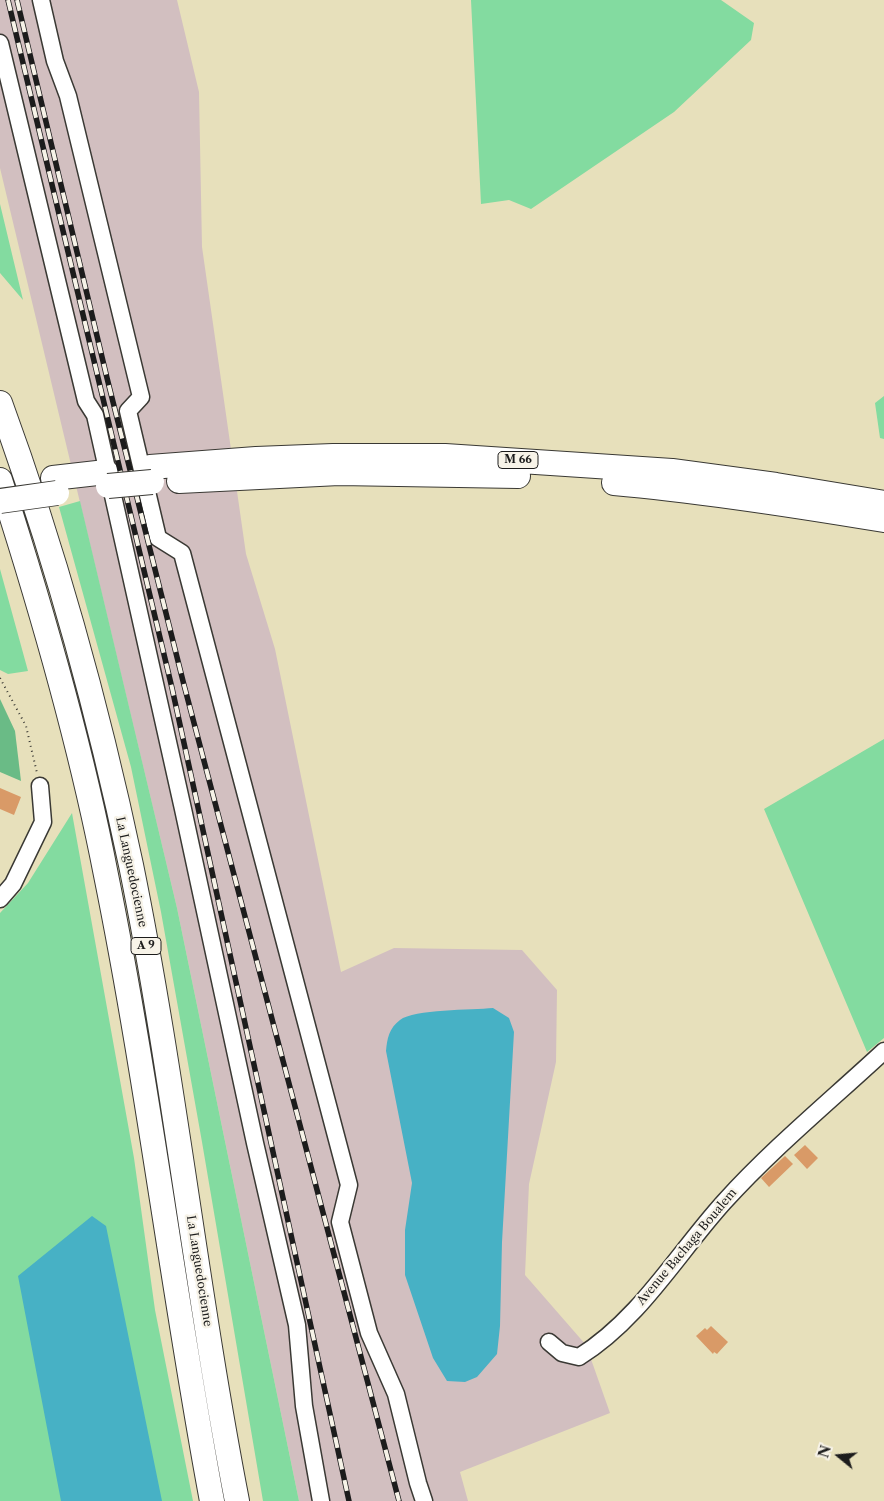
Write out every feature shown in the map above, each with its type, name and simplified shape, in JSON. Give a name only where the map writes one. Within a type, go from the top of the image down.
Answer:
[{"type":"highway","name":"La Languedocienne","points":[[0,403],[38,515],[76,640],[131,865],[237,1501]]},
{"type":"highway","name":"M 66","points":[[151,475],[226,460],[445,456],[672,471],[884,502]]},
{"type":"highway","name":"M 66","points":[[0,501],[55,486],[151,475],[338,473],[535,476],[671,488],[777,502],[884,520]]},
{"type":"highway","name":"La Languedocienne","points":[[0,480],[57,667],[106,872],[132,1017],[212,1501]]},
{"type":"highway","name":"M 66","points":[[0,485],[55,486]]},
{"type":"street","points":[[41,0],[55,61],[68,96],[141,397],[128,412],[158,538],[182,553],[349,1185],[340,1222],[369,1333],[396,1394],[424,1501]]},
{"type":"street","points":[[0,43],[86,402],[95,415],[179,790],[255,1143],[297,1326],[304,1406],[321,1501]]},
{"type":"street","points":[[0,899],[13,884],[43,822],[40,786]]},
{"type":"street","name":"Avenue Bachaga Boualem","points":[[549,1342],[562,1353],[579,1357],[598,1345],[648,1295],[723,1202],[773,1152],[884,1051]]},
{"type":"path","points":[[0,678],[26,726],[40,786]]},
{"type":"shaded area","points":[[0,0],[177,0],[199,92],[202,247],[246,554],[275,649],[341,972],[394,948],[522,950],[557,990],[556,1062],[529,1184],[525,1275],[586,1345],[610,1413],[460,1472],[468,1501],[299,1501],[177,908],[0,168]]},
{"type":"green space","points":[[471,0],[721,0],[754,23],[751,40],[674,112],[531,209],[509,200],[481,204]]},
{"type":"green space","points":[[0,204],[23,300],[0,273]]},
{"type":"green space","points":[[884,396],[884,439],[880,438],[875,403]]},
{"type":"green space","points":[[80,501],[177,908],[299,1501],[263,1501],[161,912],[131,767],[59,507]]},
{"type":"green space","points":[[0,569],[28,671],[8,674],[0,670]]},
{"type":"green space","points":[[0,699],[15,731],[21,781],[0,772]]},
{"type":"green space","points":[[884,739],[884,1038],[867,1052],[764,809]]},
{"type":"green space","points":[[72,813],[134,1158],[155,1310],[193,1501],[0,1501],[0,913],[28,883]]},
{"type":"water","points":[[493,1008],[509,1018],[514,1032],[502,1242],[500,1326],[497,1354],[477,1377],[465,1382],[447,1381],[433,1358],[405,1275],[405,1230],[412,1183],[386,1047],[393,1027],[407,1016],[430,1012]]},
{"type":"water","points":[[92,1216],[106,1226],[162,1501],[61,1501],[18,1276]]},
{"type":"building","points":[[0,788],[21,797],[14,815],[0,809]]},
{"type":"building","points":[[805,1145],[818,1158],[807,1169],[794,1155]]},
{"type":"building","points":[[785,1156],[793,1164],[769,1187],[761,1178]]},
{"type":"building","points":[[711,1326],[728,1342],[717,1354],[714,1352],[713,1354],[696,1336],[705,1328],[707,1330]]},
{"type":"railway","points":[[8,0],[172,688],[349,1501]]},
{"type":"railway","points":[[17,0],[107,378],[184,685],[399,1501]]}]
